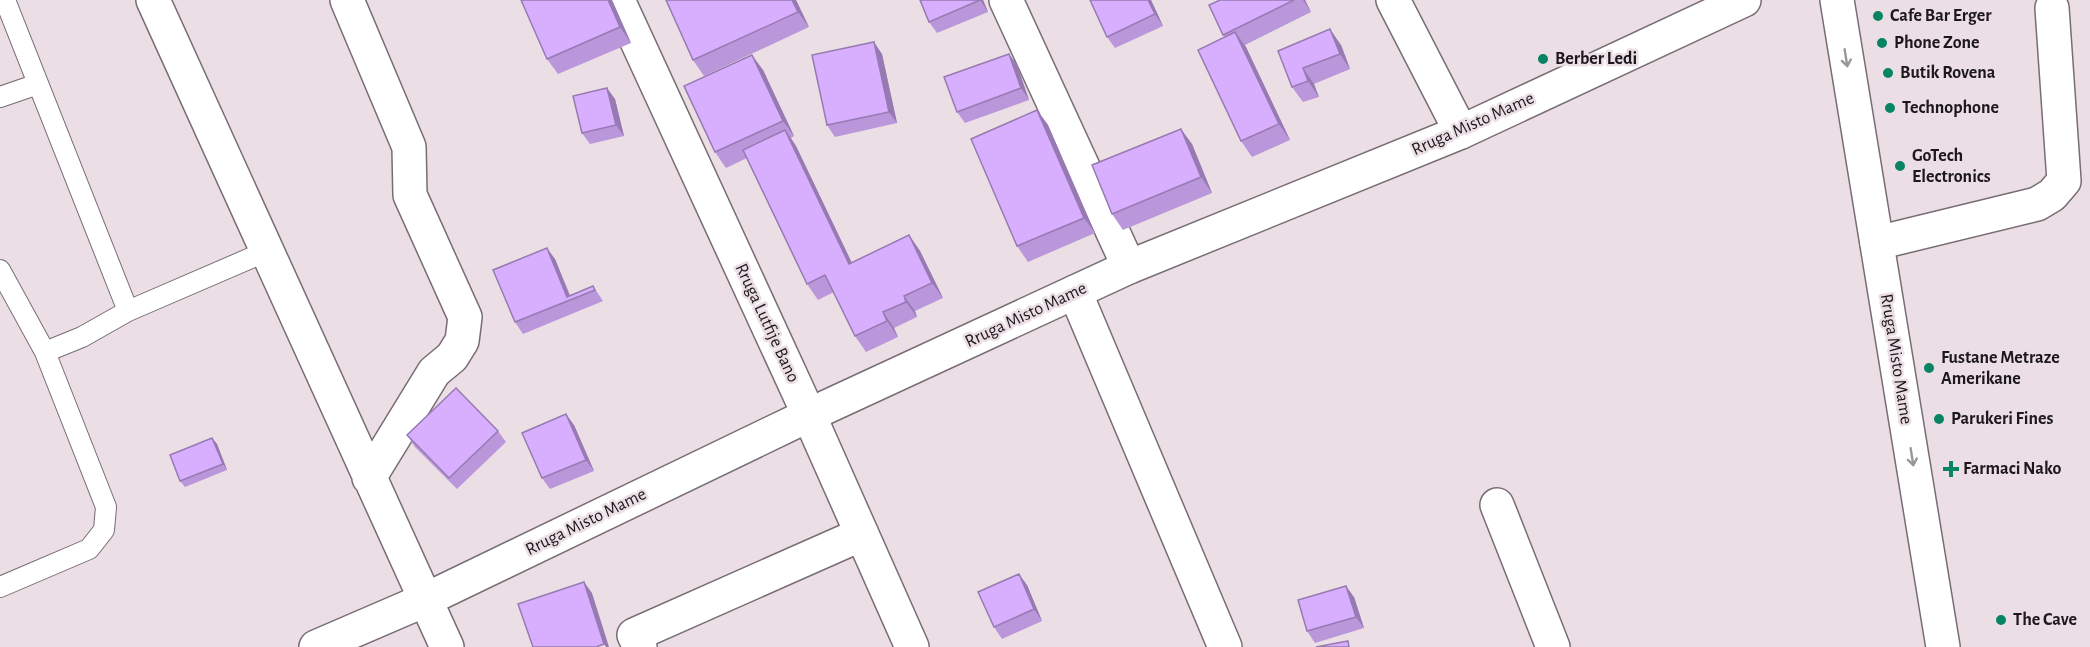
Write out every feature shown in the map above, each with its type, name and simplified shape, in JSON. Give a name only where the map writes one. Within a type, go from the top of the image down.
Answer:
[{"type":"street","points":[[153,0],[447,647]]},
{"type":"street","points":[[347,0],[409,147],[410,195],[465,317],[462,341],[452,357],[434,372],[369,478]]},
{"type":"street","name":"Rruga Lutfije Bano","points":[[618,0],[809,415],[912,647]]},
{"type":"street","points":[[1006,0],[1129,267]]},
{"type":"street","points":[[1394,0],[1461,132]]},
{"type":"street","name":"Rruga Misto Mame","points":[[316,647],[425,600],[809,415],[1129,267],[1461,132],[1744,0]]},
{"type":"street","name":"Rruga Misto Mame","points":[[1837,0],[1943,647]]},
{"type":"street","points":[[1877,243],[2037,204],[2052,195],[2064,181],[2052,8]]},
{"type":"street","points":[[1075,292],[1226,647]]},
{"type":"street","points":[[1497,505],[1553,647]]},
{"type":"street","points":[[640,647],[634,635],[862,534]]},
{"type":"lane","points":[[5,0],[128,311]]},
{"type":"lane","points":[[0,97],[38,84]]},
{"type":"lane","points":[[45,352],[82,337],[128,311],[267,251]]},
{"type":"lane","points":[[0,270],[45,352],[106,507],[104,530],[88,549],[0,587]]},
{"type":"building","points":[[521,0],[608,0],[620,27],[547,59]]},
{"type":"building","points":[[666,0],[792,0],[798,12],[693,60]]},
{"type":"building","points":[[920,0],[980,0],[929,22]]},
{"type":"building","points":[[1090,0],[1148,0],[1155,14],[1107,37]]},
{"type":"building","points":[[1220,0],[1294,0],[1223,35],[1209,5]]},
{"type":"building","points":[[1330,29],[1340,54],[1303,68],[1308,81],[1292,87],[1278,51]]},
{"type":"building","points":[[1235,32],[1279,124],[1241,141],[1198,50]]},
{"type":"building","points":[[874,42],[889,112],[827,125],[812,55]]},
{"type":"building","points":[[1009,54],[1021,88],[957,112],[944,77]]},
{"type":"building","points":[[752,55],[783,121],[715,152],[684,86]]},
{"type":"building","points":[[607,88],[616,125],[582,133],[573,96]]},
{"type":"building","points":[[1037,110],[1084,218],[1017,246],[971,139]]},
{"type":"building","points":[[1181,129],[1201,177],[1112,214],[1092,165]]},
{"type":"building","points":[[785,130],[849,264],[909,235],[932,283],[904,296],[906,302],[883,312],[887,321],[855,336],[825,275],[807,284],[743,150]]},
{"type":"building","points":[[547,248],[567,297],[593,286],[595,290],[515,322],[493,270]]},
{"type":"building","points":[[456,388],[498,431],[449,478],[407,435]]},
{"type":"building","points":[[566,414],[586,460],[542,478],[522,433]]},
{"type":"building","points":[[212,438],[223,464],[180,481],[170,455]]},
{"type":"building","points":[[1019,574],[1034,609],[994,627],[978,592]]},
{"type":"building","points":[[584,582],[604,644],[596,647],[533,647],[518,604]]},
{"type":"building","points":[[1346,586],[1356,617],[1307,631],[1298,600]]},
{"type":"building","points":[[1348,641],[1349,647],[1316,647]]},
{"type":"place","name":"Cafe Bar Erger","points":[[1878,16]]},
{"type":"place","name":"Phone Zone","points":[[1882,43]]},
{"type":"place","name":"Berber Ledi","points":[[1543,59]]},
{"type":"place","name":"Butik Rovena","points":[[1888,73]]},
{"type":"place","name":"Technophone","points":[[1890,108]]},
{"type":"place","name":"GoTech Electronics","points":[[1900,166]]},
{"type":"place","name":"Fustane Metraze Amerikane","points":[[1929,368]]},
{"type":"place","name":"Parukeri Fines","points":[[1939,419]]},
{"type":"place","name":"Farmaci Nako","points":[[1951,469]]},
{"type":"place","name":"The Cave","points":[[2001,620]]}]
